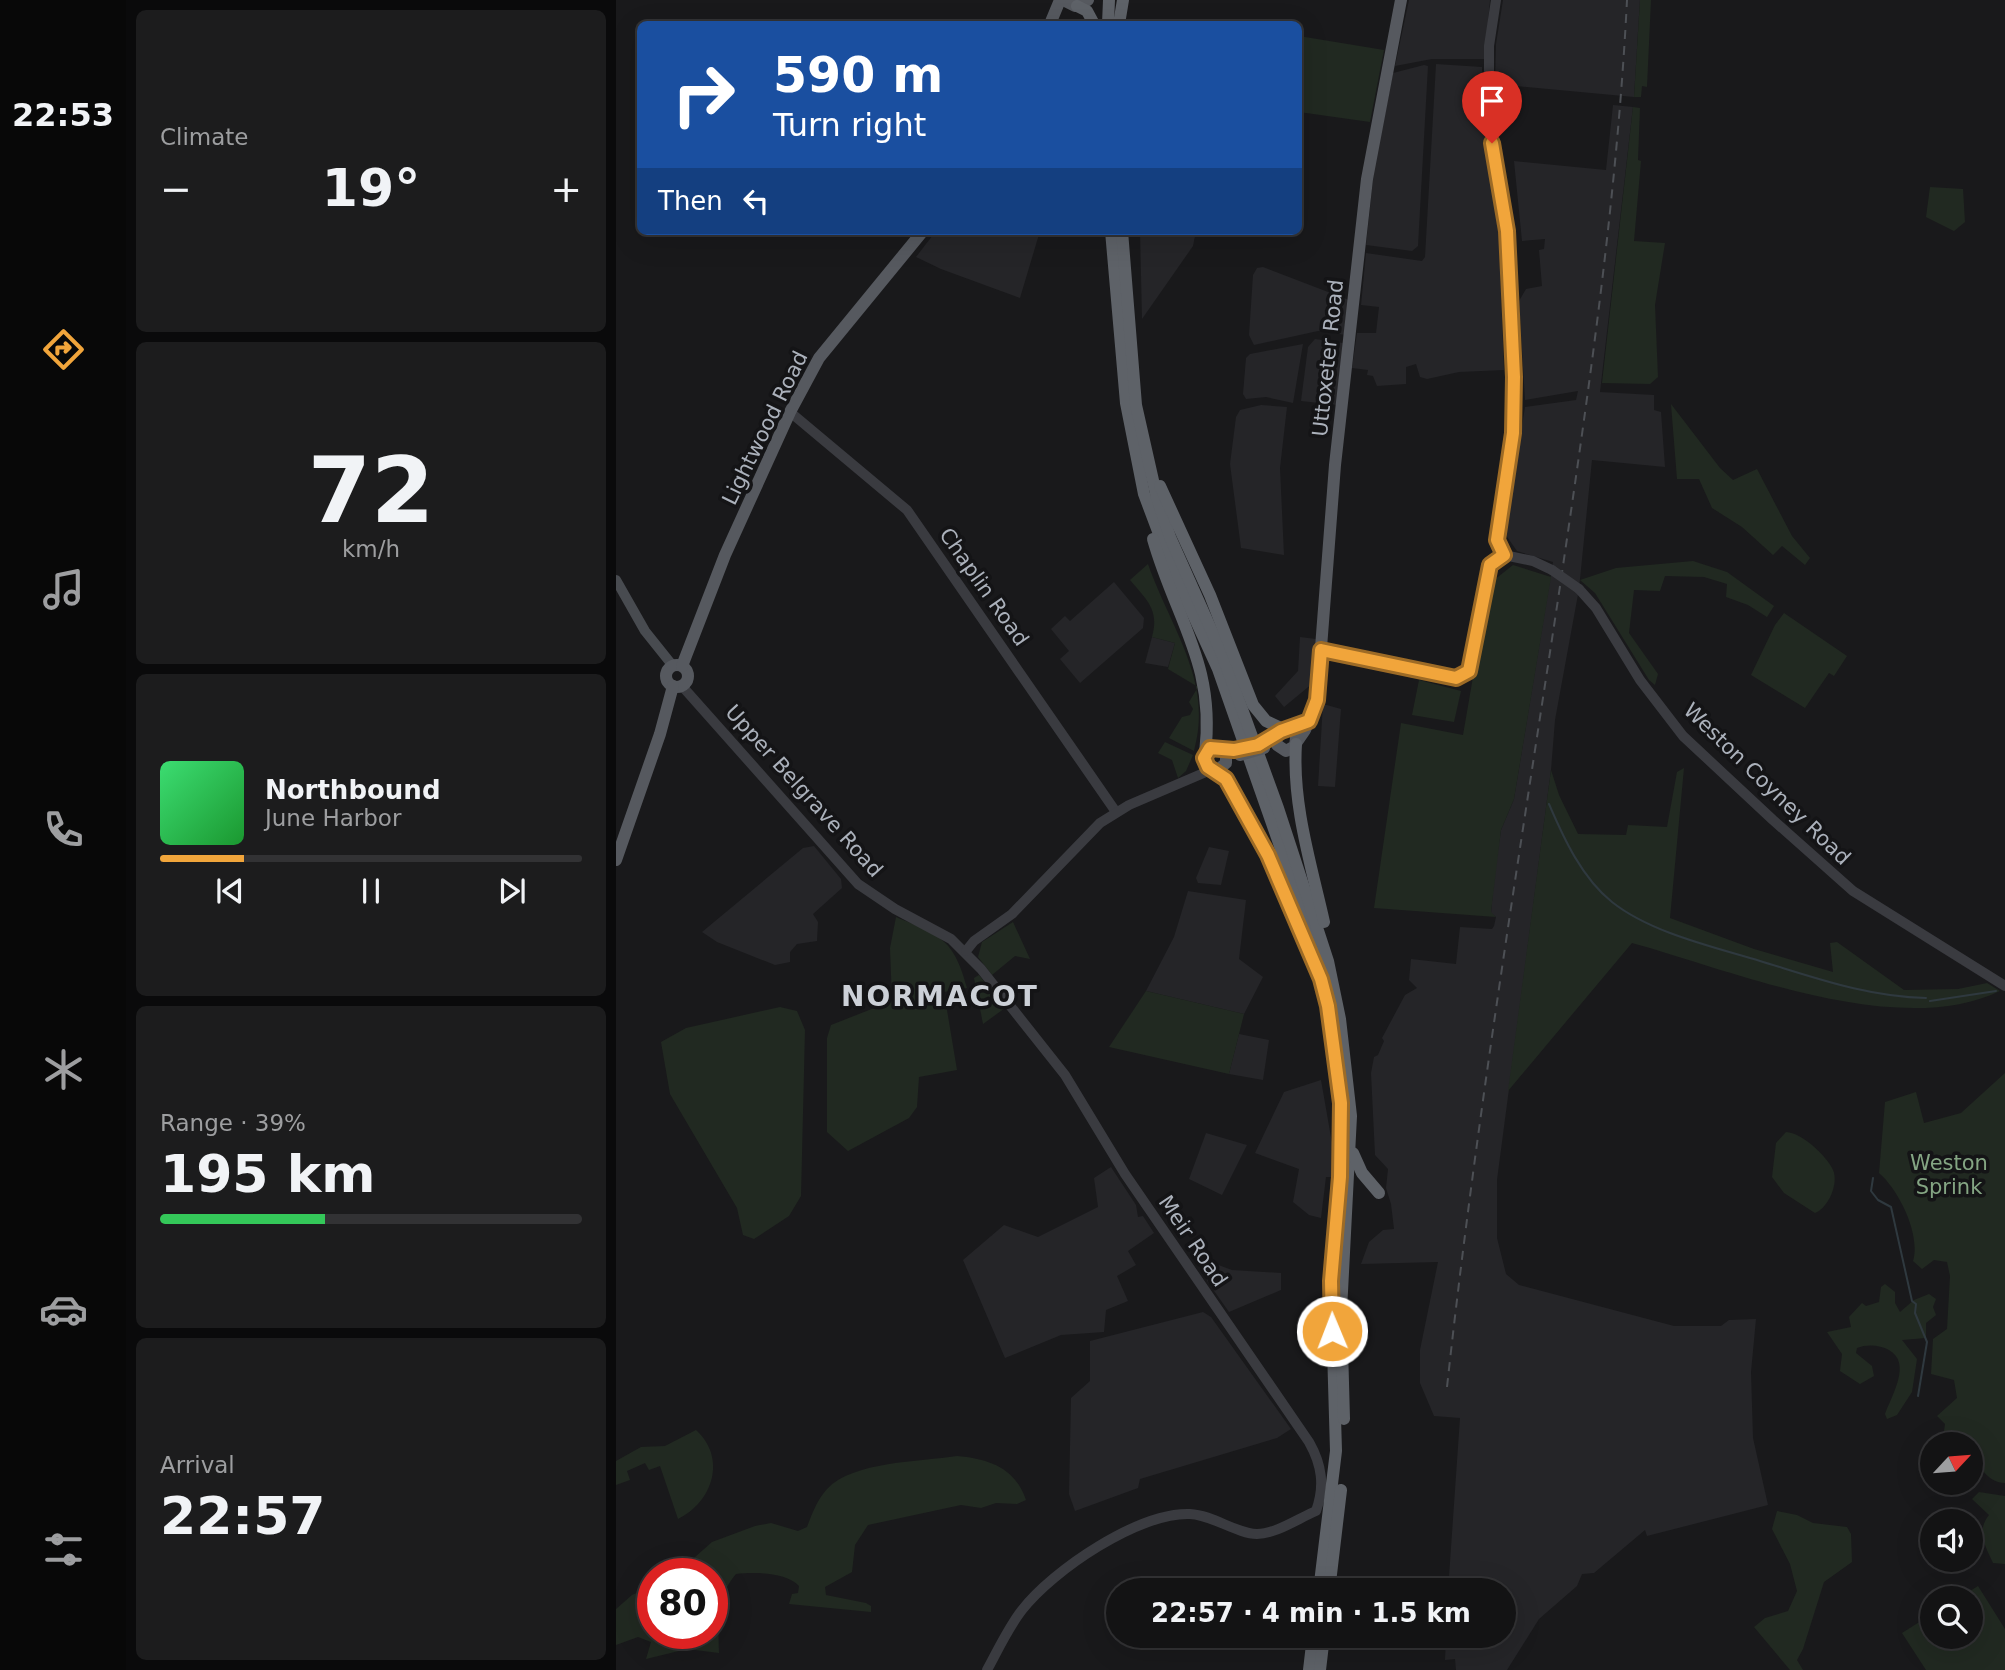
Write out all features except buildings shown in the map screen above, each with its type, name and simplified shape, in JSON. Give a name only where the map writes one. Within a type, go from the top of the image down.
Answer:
[{"type":"highway","points":[[1108,21],[1109,0]]},
{"type":"highway","points":[[1118,21],[1121,0]]},
{"type":"highway","points":[[1072,2],[1087,11],[1092,21]]},
{"type":"highway","points":[[1111,235],[1132,443],[1140,490],[1158,557],[1202,670],[1207,720],[1204,756]]},
{"type":"highway","points":[[1122,235],[1136,405],[1143,445],[1166,527],[1222,654],[1278,808],[1328,961],[1341,1025]]},
{"type":"highway","points":[[1136,405],[1157,479],[1210,595],[1253,705],[1282,737]]},
{"type":"highway","points":[[1132,443],[1158,535],[1228,698],[1303,912],[1321,979],[1336,1055],[1341,1141],[1331,1281],[1336,1451],[1321,1578]]},
{"type":"highway","points":[[1296,743],[1295,775],[1301,821],[1335,973],[1348,1073],[1350,1139],[1341,1311],[1345,1436],[1330,1578]]},
{"type":"highway","points":[[1216,769],[1229,784],[1268,855],[1321,979]]},
{"type":"highway","points":[[1346,1216],[1353,1198],[1360,1191],[1379,1194],[1362,1173],[1350,1139]]},
{"type":"highway","points":[[1309,1670],[1312,1648]]},
{"type":"highway","points":[[1320,1670],[1323,1648]]},
{"type":"main road","name":"Uttoxeter Road","points":[[1296,743],[1317,700],[1335,466],[1367,178],[1401,0]]},
{"type":"main road","points":[[1053,21],[1072,2]]},
{"type":"main road","name":"Lightwood Road","points":[[677,666],[790,412],[819,358],[920,235]]},
{"type":"main road","points":[[616,580],[645,631],[677,666],[689,675],[677,687],[616,860]]},
{"type":"main road","points":[[677,666],[666,678],[677,687]]},
{"type":"main road","points":[[1216,769],[1239,752],[1264,746],[1309,721]]},
{"type":"main road","points":[[1282,737],[1290,750],[1296,743]]},
{"type":"main road","points":[[1216,769],[1206,765],[1204,756],[1210,748],[1239,752]]},
{"type":"main road","points":[[1216,769],[1227,756],[1221,748]]},
{"type":"street","points":[[1321,650],[1405,669],[1462,677],[1469,671],[1490,565],[1504,555],[1497,540],[1513,433],[1514,377],[1507,231],[1489,124],[1489,47],[1496,0]]},
{"type":"street","name":"Chaplin Road","points":[[790,412],[907,510],[1116,812]]},
{"type":"street","name":"Weston Coyney Road","points":[[1504,555],[1533,561],[1552,570],[1579,589],[1595,608],[1640,680],[1683,736],[1838,879],[2001,983]]},
{"type":"street","name":"Upper Belgrave Road","points":[[677,687],[858,884],[895,909],[937,929],[966,951],[1051,1058]]},
{"type":"street","points":[[1187,780],[1204,756]]},
{"type":"street","points":[[966,951],[974,941],[1012,914],[1094,827],[1116,812],[1216,769]]},
{"type":"street","name":"Meir Road","points":[[987,1670],[1022,1610],[1061,1569],[1157,1518],[1178,1514],[1202,1516],[1255,1534],[1316,1511],[1322,1481],[1319,1465],[1309,1443],[1166,1236],[1051,1058]]},
{"type":"shaded area","points":[[1409,0],[1490,0],[1485,59],[1432,59],[1395,66]]},
{"type":"shaded area","points":[[1503,0],[1640,0],[1634,97],[1495,84],[1496,44]]},
{"type":"shaded area","points":[[1436,64],[1482,67],[1483,121],[1499,238],[1504,370],[1459,372],[1427,379],[1420,377],[1416,364],[1406,367],[1406,384],[1377,386],[1373,376],[1367,375],[1368,370],[1352,368],[1357,333],[1376,333],[1379,307],[1361,305],[1366,253],[1422,261],[1425,257]]},
{"type":"shaded area","points":[[1428,66],[1418,246],[1412,251],[1366,245],[1374,169],[1393,73]]},
{"type":"shaded area","points":[[1613,105],[1633,107],[1600,392],[1654,395],[1654,410],[1661,412],[1665,467],[1592,460],[1579,589],[1555,720],[1551,770],[1497,1180],[1497,1238],[1506,1274],[1519,1285],[1674,1326],[1721,1326],[1729,1320],[1756,1319],[1751,1372],[1753,1438],[1768,1505],[1647,1536],[1645,1530],[1594,1573],[1582,1574],[1577,1586],[1539,1619],[1507,1670],[1456,1670],[1455,1659],[1445,1660],[1446,1648],[1516,1648],[1516,1578],[1449,1578],[1460,1418],[1434,1416],[1420,1383],[1420,1350],[1438,1262],[1361,1264],[1369,1242],[1383,1230],[1394,1229],[1386,1188],[1388,1169],[1375,1155],[1371,1073],[1374,1057],[1378,1055],[1384,1041],[1382,1038],[1405,995],[1417,988],[1409,980],[1411,959],[1456,964],[1460,927],[1492,929],[1494,926],[1496,917],[1491,913],[1501,830],[1514,799],[1553,562],[1517,551],[1505,534],[1525,407],[1576,400],[1578,391],[1525,400],[1519,301],[1526,289],[1542,286],[1539,250],[1544,249],[1545,239],[1522,241],[1514,161],[1606,170]]},
{"type":"shaded area","points":[[933,235],[1039,235],[1020,298],[916,257]]},
{"type":"shaded area","points":[[1140,235],[1195,235],[1193,246],[1142,319]]},
{"type":"shaded area","points":[[1263,267],[1349,300],[1346,335],[1318,331],[1254,345],[1249,335],[1253,275],[1257,268]]},
{"type":"shaded area","points":[[1315,339],[1343,343],[1337,405],[1301,401],[1308,347]]},
{"type":"shaded area","points":[[1303,344],[1293,403],[1266,397],[1246,399],[1243,394],[1246,358],[1250,354]]},
{"type":"shaded area","points":[[1261,405],[1287,407],[1280,468],[1284,555],[1241,548],[1230,464],[1236,417],[1240,410]]},
{"type":"shaded area","points":[[1114,582],[1144,618],[1143,628],[1080,683],[1060,659],[1069,651],[1051,629],[1065,616],[1070,621]]},
{"type":"shaded area","points":[[1152,637],[1175,643],[1168,667],[1145,663]]},
{"type":"shaded area","points":[[1300,637],[1316,639],[1313,683],[1284,707],[1275,696],[1298,671]]},
{"type":"shaded area","points":[[1323,704],[1341,709],[1335,787],[1318,786]]},
{"type":"shaded area","points":[[814,846],[841,879],[842,888],[813,914],[818,922],[817,941],[797,944],[790,952],[790,962],[775,965],[717,942],[702,932],[803,848]]},
{"type":"shaded area","points":[[1209,847],[1229,851],[1221,885],[1198,883],[1196,878]]},
{"type":"shaded area","points":[[1188,891],[1246,900],[1239,959],[1263,977],[1244,1014],[1146,991],[1174,937]]},
{"type":"shaded area","points":[[1239,1034],[1269,1040],[1263,1080],[1229,1074]]},
{"type":"shaded area","points":[[1321,1080],[1332,1143],[1331,1177],[1326,1177],[1321,1218],[1309,1215],[1293,1202],[1299,1169],[1255,1153],[1284,1092]]},
{"type":"shaded area","points":[[1206,1133],[1247,1145],[1222,1195],[1189,1179]]},
{"type":"shaded area","points":[[1111,1167],[1136,1205],[1138,1217],[1143,1216],[1154,1233],[1128,1251],[1136,1265],[1117,1276],[1128,1301],[1106,1310],[1104,1332],[1061,1335],[1005,1358],[963,1260],[1004,1225],[1038,1237],[1098,1207],[1094,1178]]},
{"type":"shaded area","points":[[1213,1263],[1232,1270],[1281,1273],[1281,1290],[1229,1312],[1207,1281]]},
{"type":"shaded area","points":[[1203,1312],[1211,1317],[1291,1429],[1277,1438],[1140,1479],[1138,1488],[1075,1511],[1069,1494],[1071,1398],[1090,1381],[1090,1341]]},
{"type":"green space","points":[[1640,0],[1651,0],[1647,87],[1642,86],[1641,97],[1634,97]]},
{"type":"green space","points":[[1302,36],[1384,50],[1370,122],[1302,112]]},
{"type":"green space","points":[[1633,107],[1640,108],[1638,160],[1641,161],[1634,241],[1665,243],[1655,305],[1658,377],[1650,384],[1602,383]]},
{"type":"green space","points":[[1930,187],[1963,189],[1965,222],[1954,231],[1926,217]]},
{"type":"green space","points":[[1671,404],[1720,468],[1733,480],[1757,469],[1792,536],[1810,558],[1805,565],[1782,546],[1773,555],[1742,527],[1712,508],[1699,479],[1677,479]]},
{"type":"green space","points":[[1693,561],[1727,572],[1774,606],[1767,617],[1748,605],[1726,597],[1727,584],[1704,577],[1665,576],[1660,591],[1634,590],[1629,633],[1658,674],[1655,685],[1649,680],[1595,593],[1580,580],[1616,568]]},
{"type":"green space","points":[[1148,564],[1187,655],[1195,685],[1168,669],[1175,643],[1152,637],[1153,612],[1130,580]]},
{"type":"green space","points":[[1513,565],[1551,577],[1514,799],[1501,830],[1491,912],[1496,917],[1374,908],[1401,723],[1463,735],[1489,584]]},
{"type":"green space","points":[[1784,613],[1847,656],[1834,676],[1829,673],[1805,708],[1751,675],[1775,625]]},
{"type":"green space","points":[[1419,680],[1461,691],[1454,722],[1412,715]]},
{"type":"green space","points":[[1196,690],[1199,726],[1194,751],[1169,738],[1182,717],[1190,715],[1193,709],[1189,702]]},
{"type":"green space","points":[[1165,742],[1193,755],[1186,771],[1178,778],[1172,760],[1158,753]]},
{"type":"green space","points":[[1684,768],[1670,918],[1754,949],[1833,972],[1830,943],[1837,942],[1904,990],[1958,989],[1987,983],[2000,991],[1959,1004],[1914,1008],[1866,1005],[1766,983],[1632,943],[1508,1091],[1551,770],[1559,795],[1578,834],[1626,835],[1628,825],[1667,827],[1677,772]]},
{"type":"green space","points":[[896,917],[934,934],[957,959],[967,988],[944,992],[957,1070],[919,1077],[917,1107],[909,1118],[848,1151],[827,1132],[827,1038],[831,1025],[892,1001],[890,948]]},
{"type":"green space","points":[[1013,922],[1030,959],[1015,956],[992,975],[978,957],[982,942]]},
{"type":"green space","points":[[979,975],[1005,1008],[983,1024],[974,978]]},
{"type":"green space","points":[[1146,991],[1244,1014],[1229,1074],[1109,1047]]},
{"type":"green space","points":[[780,1007],[797,1011],[805,1030],[801,1196],[789,1216],[754,1239],[743,1235],[737,1208],[670,1094],[661,1042],[686,1028]]},
{"type":"green space","name":"Weston Sprink","points":[[2005,1073],[2005,1483],[1995,1481],[1983,1471],[1983,1432],[1945,1432],[1945,1424],[1937,1416],[1957,1398],[1954,1380],[1931,1374],[1933,1339],[1947,1329],[1950,1276],[1947,1262],[1934,1260],[1922,1269],[1913,1261],[1915,1250],[1911,1226],[1901,1201],[1879,1173],[1885,1102],[1916,1092],[1924,1123],[1961,1113]]},
{"type":"green space","points":[[1786,1132],[1799,1136],[1813,1146],[1833,1170],[1835,1182],[1831,1195],[1815,1213],[1784,1193],[1772,1177],[1776,1143]]},
{"type":"green space","points":[[1885,1284],[1895,1292],[1895,1303],[1900,1312],[1914,1300],[1929,1294],[1936,1299],[1933,1307],[1936,1315],[1926,1323],[1926,1338],[1902,1340],[1917,1359],[1912,1392],[1897,1415],[1887,1419],[1885,1414],[1900,1371],[1896,1356],[1878,1346],[1857,1348],[1856,1353],[1872,1366],[1874,1376],[1860,1384],[1840,1371],[1842,1354],[1827,1332],[1851,1327],[1849,1317],[1862,1303],[1866,1306],[1879,1302],[1881,1287]]},
{"type":"green space","points":[[696,1430],[706,1441],[713,1466],[707,1491],[690,1511],[678,1519],[660,1466],[649,1470],[645,1463],[627,1471],[630,1480],[616,1485],[616,1461],[641,1447],[665,1446]]},
{"type":"green space","points":[[957,1456],[980,1460],[1008,1473],[1026,1500],[1017,1504],[996,1503],[981,1508],[961,1505],[868,1525],[855,1545],[852,1572],[825,1587],[826,1595],[866,1603],[871,1606],[871,1612],[789,1604],[792,1594],[798,1593],[799,1586],[786,1578],[770,1574],[736,1574],[728,1586],[728,1558],[694,1558],[712,1542],[755,1526],[771,1523],[798,1531],[807,1527],[827,1489],[853,1473],[888,1464]]},
{"type":"green space","points":[[1983,1493],[2005,1496],[2005,1564],[1993,1563],[1983,1537],[1983,1527],[1989,1515],[1972,1499]]},
{"type":"green space","points":[[1777,1511],[1797,1515],[1813,1523],[1847,1527],[1851,1534],[1852,1562],[1824,1582],[1797,1660],[1803,1670],[1790,1670],[1754,1627],[1765,1618],[1788,1611],[1797,1591],[1790,1564],[1772,1529]]},
{"type":"green space","points":[[637,1593],[637,1637],[616,1645],[616,1609]]},
{"type":"green space","points":[[1983,1594],[2005,1629],[2005,1670],[1926,1670],[1902,1633],[1920,1622],[1920,1649],[1983,1649]]},
{"type":"green space","points":[[649,1649],[687,1649],[646,1659]]},
{"type":"green space","points":[[687,1649],[719,1649],[719,1653]]},
{"type":"waterway","points":[[1549,804],[1583,870],[1612,902],[1645,922],[1703,944],[1842,986],[1883,994],[1926,998]]},
{"type":"waterway","points":[[1930,1001],[1996,991]]},
{"type":"waterway","points":[[1873,1178],[1871,1191],[1878,1200],[1891,1207],[1912,1301],[1916,1304],[1915,1313],[1927,1342],[1918,1396]]},
{"type":"railway","points":[[1447,1387],[1485,1088],[1591,371],[1609,223],[1627,0]]},
{"type":"district","name":"NORMACOT","points":[[940,996]]},
{"type":"route","points":[[1332,1331],[1331,1281],[1340,1177],[1341,1103],[1328,1006],[1321,979],[1280,879],[1226,779],[1208,767],[1204,758],[1210,748],[1234,750],[1263,744],[1281,731],[1309,721],[1317,700],[1321,650],[1456,678],[1469,671],[1490,565],[1504,555],[1497,540],[1513,433],[1514,377],[1507,231],[1492,143]]}]
